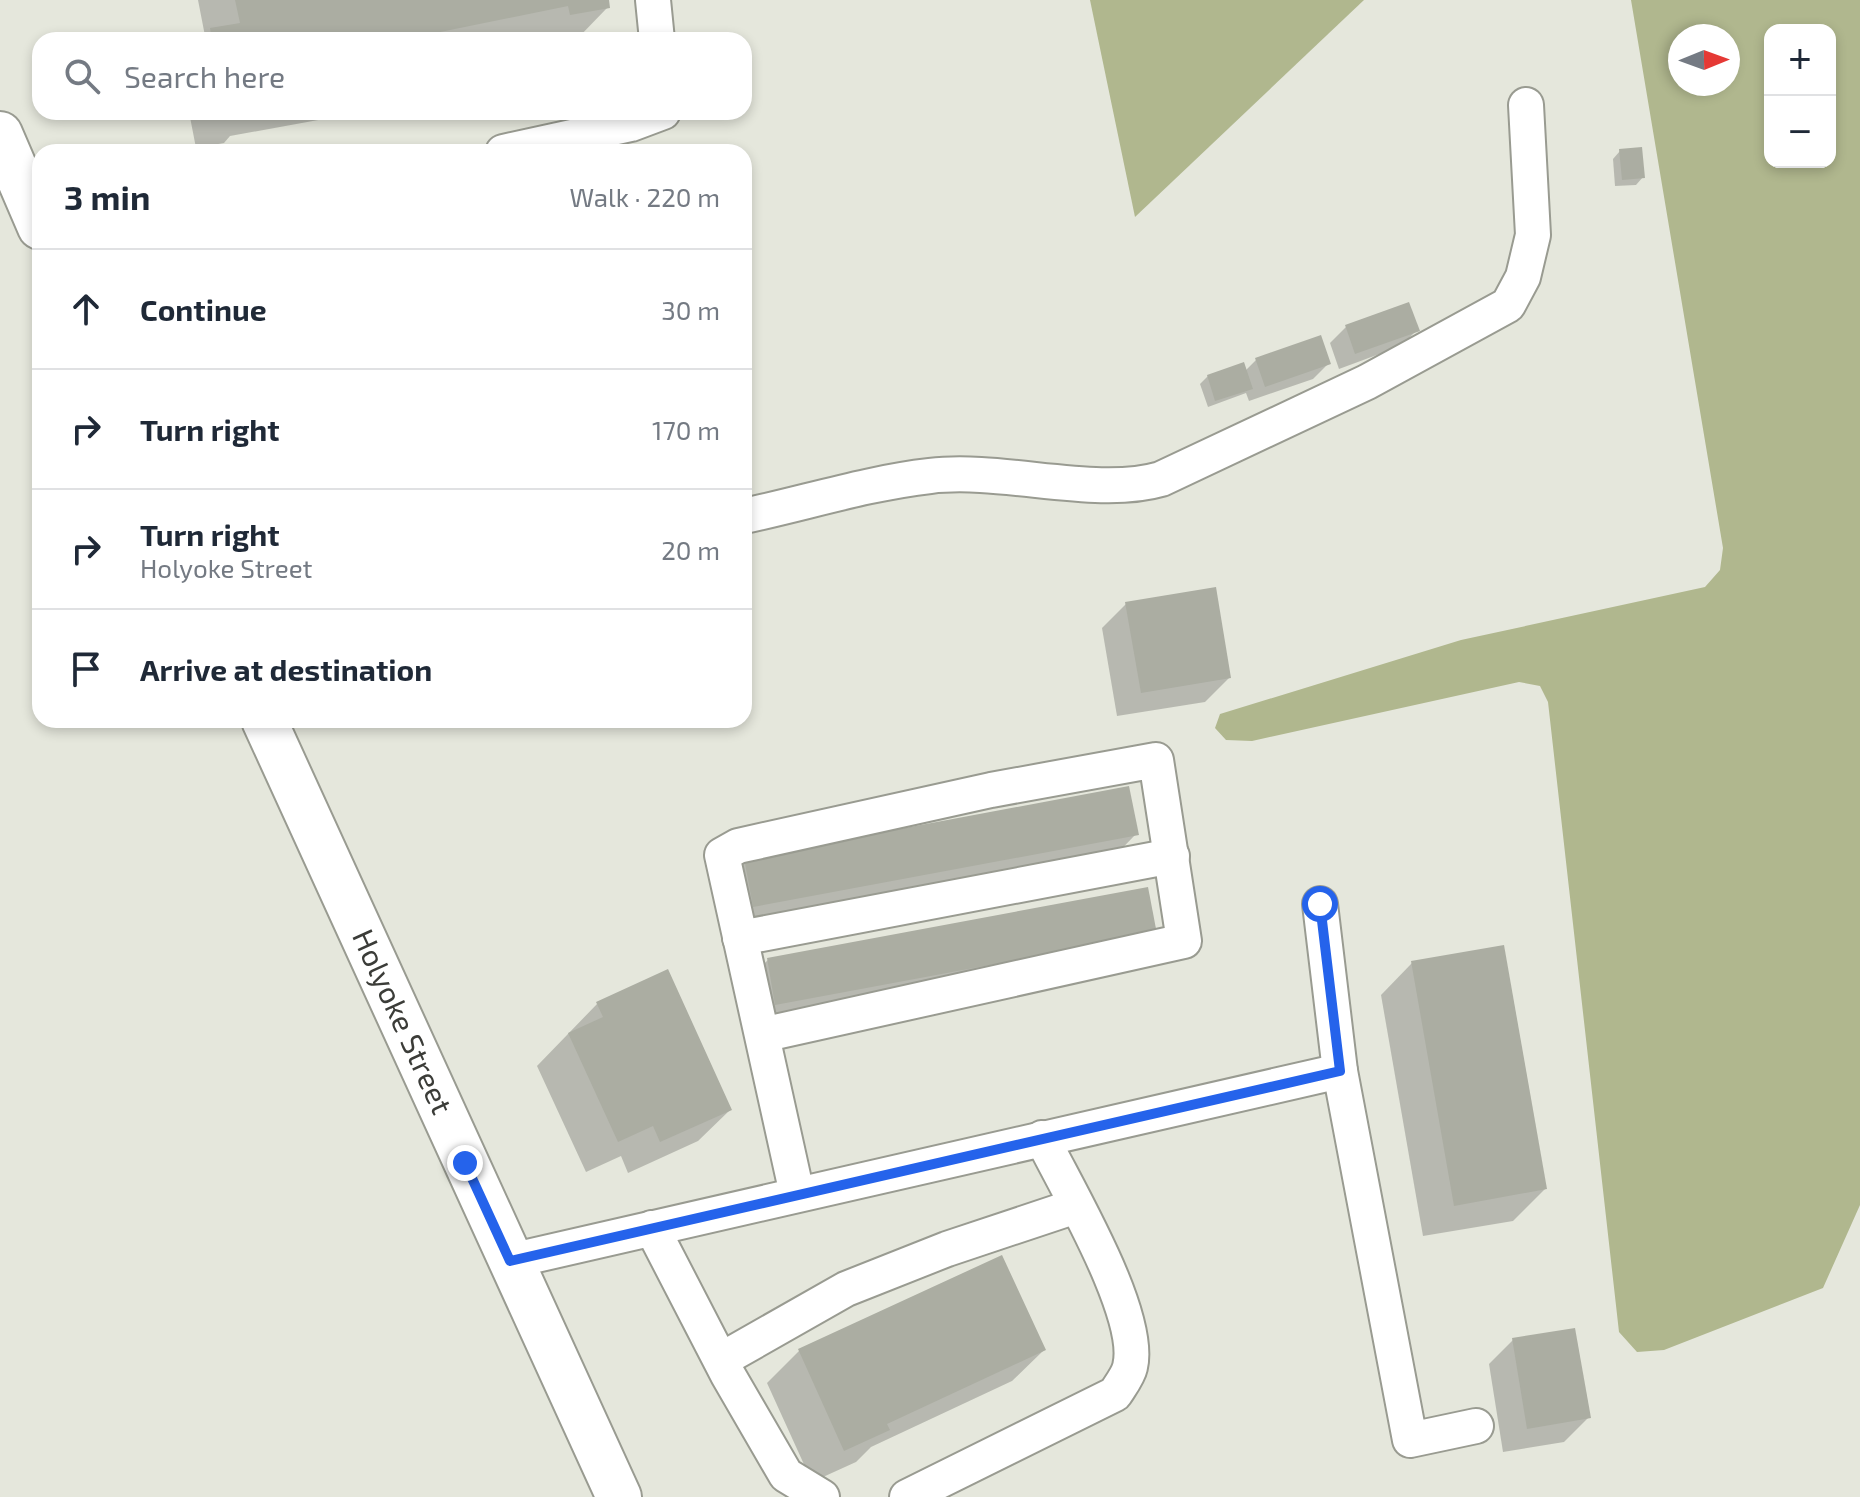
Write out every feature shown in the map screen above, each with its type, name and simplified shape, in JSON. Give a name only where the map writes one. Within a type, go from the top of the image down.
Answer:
[{"type":"main road","points":[[0,134],[32,208]]},
{"type":"main road","name":"Holyoke Street","points":[[268,728],[619,1497]]},
{"type":"street","points":[[653,0],[656,32]]},
{"type":"street","points":[[752,514],[931,476],[1022,477],[1135,486],[1161,479],[1367,382],[1508,305],[1523,277],[1533,235],[1526,105]]},
{"type":"street","points":[[540,144],[642,120]]},
{"type":"street","points":[[762,1035],[1184,941],[1156,760],[991,790],[738,846],[722,855],[797,1194]]},
{"type":"street","points":[[740,938],[1172,856]]},
{"type":"street","points":[[1320,904],[1340,1071],[1410,1440],[1476,1426]]},
{"type":"street","points":[[510,1261],[1340,1071]]},
{"type":"street","points":[[907,1497],[1115,1394],[1130,1367],[1129,1331],[1106,1265],[1042,1138]]},
{"type":"street","points":[[721,1360],[846,1289],[947,1249],[1076,1206]]},
{"type":"street","points":[[652,1228],[786,1475],[822,1497]]},
{"type":"green space","points":[[1090,0],[1364,0],[1135,217]]},
{"type":"green space","points":[[1631,0],[1860,0],[1860,1205],[1823,1288],[1664,1350],[1637,1352],[1619,1332],[1548,702],[1540,686],[1519,682],[1252,741],[1226,740],[1215,728],[1220,714],[1461,640],[1705,587],[1720,570],[1723,548]]},
{"type":"building","points":[[235,0],[609,0],[610,8],[570,15],[568,6],[440,32],[211,32],[210,28],[240,23]]},
{"type":"building","points":[[1642,147],[1645,178],[1622,180],[1619,149]]},
{"type":"building","points":[[1409,302],[1420,331],[1355,354],[1345,325]]},
{"type":"building","points":[[1321,335],[1331,364],[1265,387],[1255,358]]},
{"type":"building","points":[[1244,362],[1253,389],[1215,401],[1207,375]]},
{"type":"building","points":[[1216,587],[1231,678],[1141,693],[1125,602]]},
{"type":"building","points":[[1129,786],[1139,835],[753,907],[744,858]]},
{"type":"building","points":[[1148,887],[1157,934],[775,1005],[767,958]]},
{"type":"building","points":[[1504,945],[1547,1189],[1454,1206],[1411,961]]},
{"type":"building","points":[[668,969],[732,1110],[660,1142],[653,1126],[618,1142],[568,1033],[603,1017],[596,1002]]},
{"type":"building","points":[[1002,1255],[1046,1350],[887,1424],[890,1430],[844,1451],[798,1349]]},
{"type":"building","points":[[1575,1328],[1591,1418],[1527,1429],[1512,1338]]},
{"type":"route","points":[[465,1163],[510,1261],[1340,1071],[1320,904]]}]
